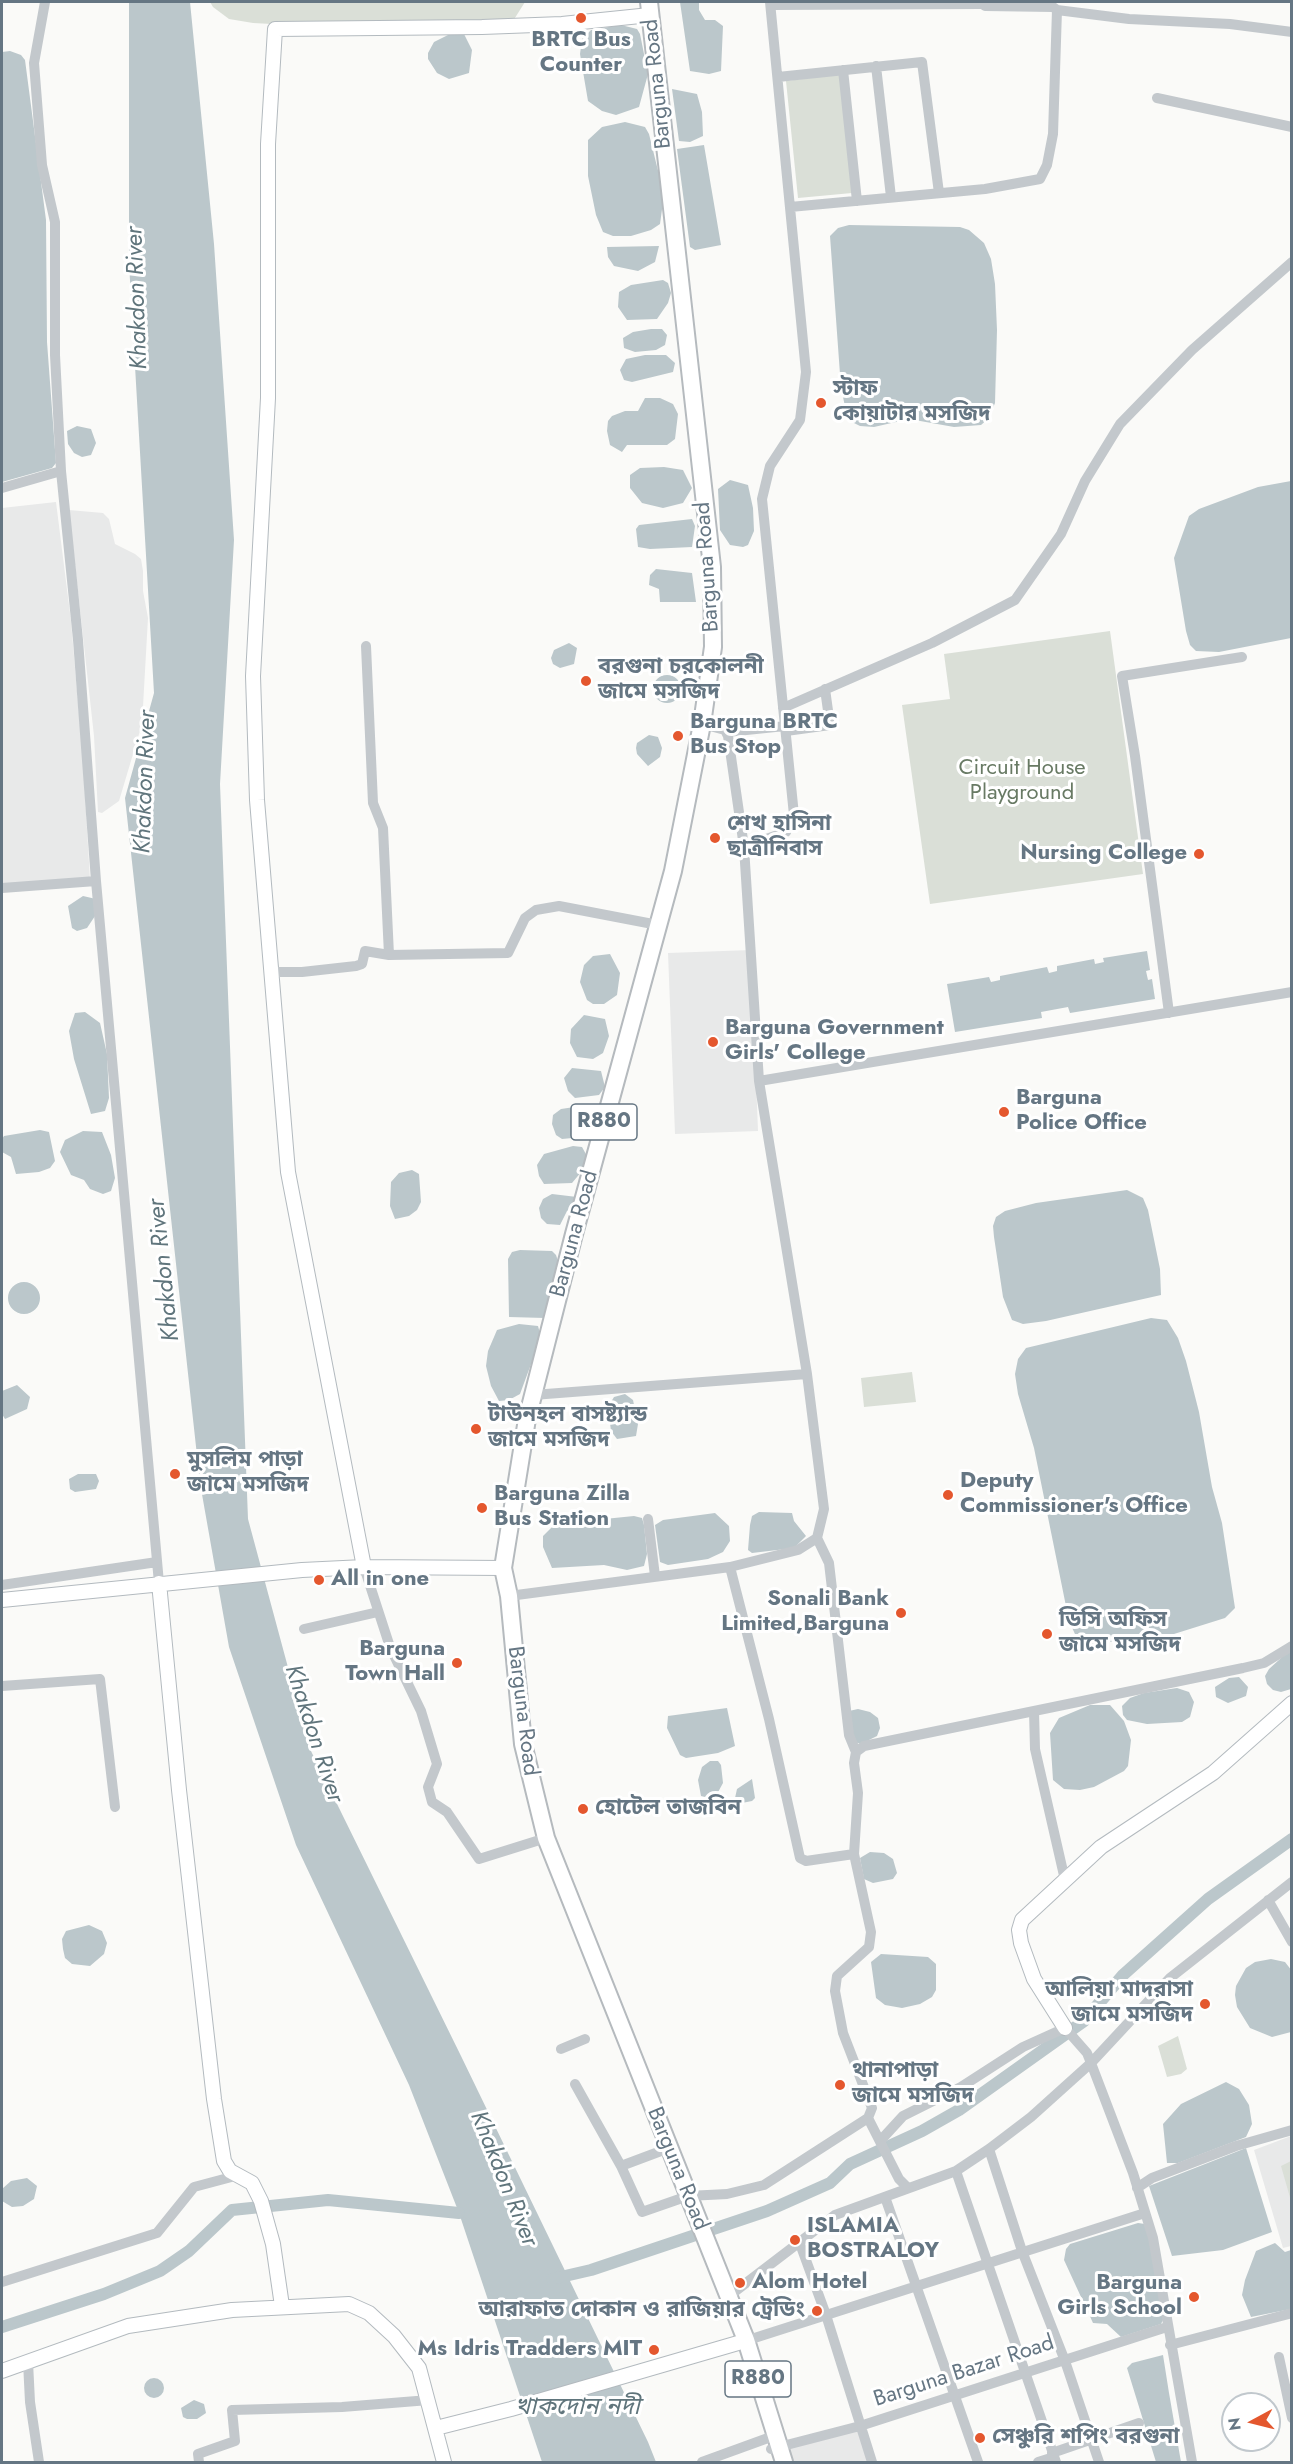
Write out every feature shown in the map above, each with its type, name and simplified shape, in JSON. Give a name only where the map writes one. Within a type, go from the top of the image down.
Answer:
[{"type":"main road","name":"Barguna Road","points":[[650,8],[712,567],[713,647],[702,724],[672,871],[533,1395],[503,1568],[509,1596],[523,1744],[555,1868],[729,2296],[773,2449],[784,2463]]},
{"type":"street","points":[[45,2],[34,63],[42,165],[55,222],[55,355],[62,471],[159,1583],[214,2099],[224,2161],[230,2171],[252,2183],[261,2201],[266,2226],[273,2244],[282,2306]]},
{"type":"street","points":[[744,847],[786,832],[794,815],[762,499],[770,466],[800,420],[806,372],[770,3],[981,3],[995,7],[1053,7],[1057,10],[1119,18],[1230,24],[1292,32]]},
{"type":"street","points":[[546,1838],[479,1859],[448,1814],[432,1802],[428,1787],[437,1764],[421,1711],[390,1647],[364,1567],[288,1172],[257,800],[253,676],[268,398],[268,144],[276,28],[562,24],[650,8]]},
{"type":"street","points":[[790,207],[985,189],[1040,179],[1047,165],[1053,134],[1057,10]]},
{"type":"street","points":[[777,77],[922,62],[939,193]]},
{"type":"street","points":[[876,66],[891,197]]},
{"type":"street","points":[[843,70],[857,201]]},
{"type":"street","points":[[1157,98],[1292,128]]},
{"type":"street","points":[[783,708],[932,643],[1015,600],[1061,534],[1085,481],[1120,424],[1192,350],[1292,262]]},
{"type":"street","points":[[2,488],[62,471]]},
{"type":"street","points":[[366,645],[373,803],[383,828],[389,956]]},
{"type":"street","points":[[1169,1013],[1135,756],[1122,676],[1242,657]]},
{"type":"street","points":[[702,724],[727,732],[830,725],[825,689]]},
{"type":"street","points":[[575,2084],[632,2186],[642,2212],[688,2196],[727,2194],[764,2185],[868,2118],[872,2108],[843,2033],[835,1991],[837,1976],[869,1947],[872,1932],[854,1854],[858,1793],[854,1763],[856,1752],[849,1735],[829,1563],[818,1538],[824,1509],[807,1374],[759,1081],[744,847],[727,732]]},
{"type":"street","points":[[2,888],[96,880]]},
{"type":"street","points":[[271,972],[302,972],[357,966],[362,964],[365,951],[389,956],[508,953],[525,918],[536,910],[559,906],[658,925]]},
{"type":"street","points":[[759,1081],[1292,992]]},
{"type":"street","points":[[533,1395],[807,1374]]},
{"type":"street","points":[[648,1519],[655,1576]]},
{"type":"street","points":[[509,1596],[730,1567],[798,1550],[818,1538]]},
{"type":"street","points":[[2,1585],[157,1562]]},
{"type":"street","points":[[2,1600],[302,1570],[364,1567],[503,1568]]},
{"type":"street","points":[[730,1567],[769,1719],[800,1858],[806,1861],[854,1854]]},
{"type":"street","points":[[304,1629],[378,1612]]},
{"type":"street","points":[[856,1752],[864,1746],[875,1743],[1243,1668],[1264,1662],[1292,1646]]},
{"type":"street","points":[[2,1686],[100,1678],[115,1807]]},
{"type":"street","points":[[1192,2463],[1153,2238],[1137,2187],[1089,2058],[1065,2028],[1034,1979],[1021,1943],[1019,1930],[1022,1920],[1101,1847],[1213,1773],[1292,1703]]},
{"type":"street","points":[[1034,1711],[1035,1749],[1065,1880]]},
{"type":"street","points":[[729,2296],[835,2215],[956,2171],[989,2149],[1031,2117],[1170,1978],[1292,1882]]},
{"type":"street","points":[[1268,1900],[1292,1942]]},
{"type":"street","points":[[881,2140],[903,2116],[961,2087],[1023,2047],[1065,2028]]},
{"type":"street","points":[[561,2049],[585,2039]]},
{"type":"street","points":[[868,2118],[899,2178],[908,2188]]},
{"type":"street","points":[[1137,2187],[1152,2178],[1236,2146],[1292,2130]]},
{"type":"street","points":[[621,2166],[669,2148]]},
{"type":"street","points":[[989,2149],[1022,2251],[1065,2361],[1099,2463]]},
{"type":"street","points":[[956,2171],[1054,2457]]},
{"type":"street","points":[[2,2280],[157,2233],[194,2187],[239,2175]]},
{"type":"street","points":[[885,2197],[978,2463]]},
{"type":"street","points":[[436,2428],[511,2409],[742,2342],[1145,2213]]},
{"type":"street","points":[[799,2241],[826,2315],[872,2463]]},
{"type":"street","points":[[2,2371],[129,2326],[210,2313],[282,2306],[349,2304],[369,2313],[394,2336],[419,2368],[444,2463]]},
{"type":"street","points":[[1170,2345],[1292,2313]]},
{"type":"street","name":"Barguna Bazar Road","points":[[702,2463],[773,2449],[860,2426],[1167,2327]]},
{"type":"street","points":[[1279,2357],[1292,2418]]},
{"type":"street","points":[[28,2362],[30,2402],[39,2463]]},
{"type":"street","points":[[199,2463],[198,2454],[235,2441],[232,2410],[342,2407],[429,2400]]},
{"type":"street","points":[[1038,2463],[1092,2439],[1139,2423]]},
{"type":"shaded area","points":[[56,502],[71,621],[90,880],[2,887],[2,508]]},
{"type":"shaded area","points":[[69,510],[103,513],[109,519],[115,544],[141,559],[143,571],[143,591],[148,618],[142,724],[119,801],[102,813],[98,812],[94,736]]},
{"type":"shaded area","name":"Barguna Government Girls' College","points":[[751,950],[758,1131],[675,1134],[668,953]]},
{"type":"shaded area","points":[[1291,2136],[1291,2246],[1283,2248],[1254,2150]]},
{"type":"shaded area","points":[[859,2427],[871,2462],[776,2462],[772,2449]]},
{"type":"green space","points":[[210,2],[525,2],[513,21],[346,28],[253,23],[229,19]]},
{"type":"green space","points":[[841,74],[852,193],[798,198],[786,81]]},
{"type":"green space","name":"Circuit House Playground","points":[[1110,631],[1143,874],[930,904],[902,705],[950,699],[944,654]]},
{"type":"green space","points":[[912,1372],[916,1402],[864,1407],[861,1378]]},
{"type":"green space","points":[[1178,2036],[1187,2069],[1181,2074],[1167,2077],[1158,2046]]},
{"type":"green space","points":[[1291,2161],[1291,2201],[1281,2166]]},
{"type":"water","name":"খাকদোন নদী","points":[[129,2],[190,2],[214,244],[234,540],[220,784],[248,1519],[310,1749],[461,2056],[656,2462],[542,2462],[459,2213],[409,2085],[296,1845],[229,1647],[200,1483],[125,798],[154,693],[129,263]]},
{"type":"water","points":[[680,2],[699,2],[699,10],[705,20],[715,20],[723,26],[721,71],[709,74],[690,71]]},
{"type":"water","points":[[621,25],[637,29],[640,34],[648,74],[639,107],[616,115],[602,111],[588,101],[580,54],[582,39],[591,30]]},
{"type":"water","points":[[454,32],[464,34],[472,50],[469,73],[449,79],[437,73],[428,59],[428,53],[434,42]]},
{"type":"water","points":[[10,51],[21,55],[25,60],[46,220],[47,342],[56,463],[52,468],[2,482],[2,52]]},
{"type":"water","points":[[672,89],[697,94],[702,112],[703,136],[690,142],[679,141]]},
{"type":"water","points":[[625,122],[645,127],[649,134],[664,195],[660,224],[651,230],[631,236],[613,236],[603,232],[596,215],[588,176],[588,140],[602,127]]},
{"type":"water","points":[[704,145],[721,245],[695,250],[690,247],[677,149]]},
{"type":"water","points":[[849,225],[960,227],[969,230],[984,243],[991,259],[995,284],[997,330],[995,403],[989,418],[981,425],[954,427],[909,419],[874,427],[860,426],[848,420],[841,388],[830,236],[838,228]]},
{"type":"water","points":[[659,246],[655,262],[638,271],[614,266],[608,257],[607,247]]},
{"type":"water","points":[[663,280],[668,283],[671,293],[668,303],[657,319],[627,320],[618,307],[619,292],[631,285]]},
{"type":"water","points":[[662,329],[667,335],[665,345],[656,350],[635,352],[624,348],[623,338],[633,332]]},
{"type":"water","points":[[645,355],[666,355],[675,363],[673,372],[632,382],[624,380],[620,370],[626,359]]},
{"type":"water","points":[[645,398],[660,398],[673,404],[678,414],[675,439],[667,445],[627,445],[622,452],[610,445],[607,431],[608,421],[612,416],[625,411],[638,411]]},
{"type":"water","points":[[77,426],[91,429],[96,443],[91,455],[82,457],[74,453],[68,444],[67,431]]},
{"type":"water","points":[[664,467],[683,470],[692,488],[683,503],[663,508],[642,503],[630,488],[630,475],[640,468]]},
{"type":"water","points":[[730,480],[748,485],[753,508],[754,531],[748,545],[743,547],[730,545],[720,530],[718,489]]},
{"type":"water","points":[[1291,481],[1291,638],[1219,652],[1196,651],[1190,645],[1186,631],[1174,558],[1189,516],[1199,509],[1258,487]]},
{"type":"water","points":[[692,519],[695,526],[692,547],[650,549],[638,547],[636,529],[639,525]]},
{"type":"water","points":[[656,569],[692,573],[696,602],[660,602],[659,589],[649,585],[650,575]]},
{"type":"water","points":[[569,643],[577,648],[574,664],[560,668],[553,664],[551,658],[554,650]]},
{"type":"water","points":[[667,675],[677,679],[681,689],[677,699],[667,703],[657,699],[653,689],[657,679]]},
{"type":"water","points":[[649,735],[658,737],[662,748],[660,757],[648,766],[637,754],[636,748],[637,743]]},
{"type":"water","points":[[83,896],[96,899],[95,916],[87,928],[77,931],[72,928],[68,906]]},
{"type":"water","points":[[1147,951],[1150,970],[1146,971],[1148,980],[1152,979],[1155,999],[1070,1013],[1068,1007],[1041,1012],[1042,1018],[955,1032],[947,984],[989,977],[991,982],[1000,980],[1000,976],[1047,967],[1049,973],[1057,971],[1057,966],[1094,959],[1095,964],[1104,962],[1103,958]]},
{"type":"water","points":[[610,954],[620,973],[617,995],[604,1004],[593,1004],[587,1000],[580,982],[584,965],[593,956]]},
{"type":"water","points":[[85,1012],[100,1023],[107,1054],[109,1098],[105,1111],[91,1114],[74,1059],[69,1031],[75,1013]]},
{"type":"water","points":[[584,1015],[605,1019],[609,1036],[603,1053],[593,1059],[577,1057],[570,1043],[571,1029]]},
{"type":"water","points":[[572,1068],[601,1071],[605,1087],[599,1095],[575,1098],[568,1091],[564,1078]]},
{"type":"water","points":[[588,1105],[595,1107],[599,1120],[594,1132],[583,1137],[562,1139],[556,1135],[552,1124],[553,1115],[561,1109]]},
{"type":"water","points":[[40,1130],[49,1132],[55,1161],[50,1168],[39,1172],[16,1174],[11,1157],[2,1152],[2,1139],[4,1136]]},
{"type":"water","points":[[83,1131],[102,1132],[111,1155],[115,1178],[111,1191],[103,1194],[90,1189],[84,1180],[71,1175],[60,1152],[65,1140]]},
{"type":"water","points":[[573,1146],[582,1147],[587,1156],[582,1171],[572,1183],[544,1184],[539,1176],[537,1165],[544,1154]]},
{"type":"water","points":[[412,1170],[419,1174],[421,1202],[417,1210],[409,1216],[395,1219],[390,1206],[391,1182],[399,1173]]},
{"type":"water","points":[[1127,1190],[1143,1198],[1148,1210],[1160,1269],[1161,1295],[1046,1321],[1023,1324],[1012,1320],[1003,1297],[993,1226],[996,1217],[1005,1211],[1036,1203]]},
{"type":"water","points":[[552,1194],[577,1197],[574,1208],[567,1211],[560,1225],[547,1224],[541,1218],[539,1208],[543,1199]]},
{"type":"water","points":[[552,1251],[556,1255],[559,1264],[545,1318],[509,1317],[508,1259],[512,1252]]},
{"type":"water","points":[[24,1282],[35,1287],[40,1298],[35,1309],[24,1314],[13,1309],[8,1298],[13,1287]]},
{"type":"water","points":[[1151,1318],[1167,1320],[1178,1338],[1186,1361],[1199,1412],[1212,1487],[1222,1523],[1235,1608],[1225,1618],[1158,1639],[1108,1642],[1087,1647],[1080,1645],[1069,1621],[1034,1448],[1018,1394],[1015,1374],[1018,1359],[1026,1348]]},
{"type":"water","points":[[519,1324],[538,1326],[541,1337],[520,1394],[509,1400],[499,1401],[491,1386],[486,1366],[488,1351],[497,1330]]},
{"type":"water","points":[[17,1385],[30,1397],[27,1409],[5,1419],[2,1414],[2,1391]]},
{"type":"water","points":[[625,1394],[633,1400],[638,1424],[636,1436],[617,1439],[611,1431],[608,1407],[614,1397]]},
{"type":"water","points":[[78,1474],[96,1474],[99,1481],[96,1489],[75,1492],[70,1489],[69,1479]]},
{"type":"water","points":[[759,1512],[792,1513],[794,1521],[806,1536],[794,1548],[752,1553],[748,1550],[750,1525],[752,1516]]},
{"type":"water","points":[[715,1513],[729,1526],[730,1541],[723,1552],[708,1559],[668,1565],[660,1562],[655,1525],[663,1520]]},
{"type":"water","points":[[634,1516],[642,1518],[644,1525],[647,1554],[644,1566],[627,1570],[604,1565],[552,1568],[543,1547],[543,1536],[555,1524]]},
{"type":"water","points":[[1291,1649],[1291,1689],[1281,1692],[1273,1690],[1267,1684],[1265,1676],[1269,1669]]},
{"type":"water","points":[[1239,1677],[1248,1687],[1246,1696],[1228,1703],[1216,1697],[1215,1687],[1229,1678]]},
{"type":"water","points":[[1177,1688],[1189,1692],[1194,1702],[1190,1717],[1182,1722],[1147,1724],[1127,1720],[1123,1715],[1122,1706],[1130,1698],[1144,1693]]},
{"type":"water","points":[[1090,1705],[1110,1705],[1124,1721],[1131,1740],[1128,1766],[1124,1771],[1094,1787],[1080,1790],[1064,1789],[1053,1780],[1050,1733],[1059,1718]]},
{"type":"water","points":[[727,1708],[735,1746],[718,1753],[686,1758],[680,1755],[667,1728],[668,1716]]},
{"type":"water","points":[[858,1709],[870,1712],[878,1718],[880,1728],[877,1736],[861,1744],[851,1741],[849,1711]]},
{"type":"water","points":[[710,1761],[718,1761],[721,1765],[723,1783],[717,1794],[705,1797],[701,1796],[698,1780],[702,1767]]},
{"type":"water","points":[[752,1779],[755,1798],[752,1801],[737,1804],[735,1798],[737,1789]]},
{"type":"water","points":[[870,1852],[884,1853],[893,1859],[897,1873],[893,1879],[873,1883],[864,1879],[860,1858]]},
{"type":"water","points":[[89,1925],[102,1931],[107,1943],[104,1954],[90,1966],[72,1964],[65,1958],[62,1939],[66,1931]]},
{"type":"water","points":[[881,1954],[928,1957],[936,1964],[936,1990],[932,1997],[920,2004],[902,2008],[885,2005],[876,1998],[871,1962]]},
{"type":"water","points":[[1271,1959],[1285,1962],[1292,1971],[1291,2032],[1272,2037],[1250,2028],[1237,2007],[1235,1995],[1236,1986],[1246,1968],[1255,1962]]},
{"type":"water","points":[[1226,2082],[1239,2089],[1249,2105],[1252,2124],[1246,2137],[1178,2163],[1167,2163],[1163,2124],[1181,2104]]},
{"type":"water","points":[[1246,2148],[1272,2232],[1223,2250],[1172,2256],[1149,2186]]},
{"type":"water","points":[[27,2178],[37,2186],[34,2199],[23,2206],[12,2207],[2,2201],[2,2189],[11,2181]]},
{"type":"water","points":[[1138,2223],[1145,2224],[1149,2232],[1163,2320],[1161,2324],[1121,2337],[1107,2324],[1093,2323],[1064,2260],[1066,2249],[1070,2244]]},
{"type":"water","points":[[1275,2243],[1285,2252],[1291,2250],[1291,2309],[1251,2317],[1242,2295],[1245,2280],[1256,2251]]},
{"type":"water","points":[[1163,2355],[1181,2462],[1156,2462],[1127,2368],[1132,2363]]},
{"type":"water","points":[[154,2378],[161,2381],[164,2388],[161,2395],[154,2398],[147,2395],[144,2388],[147,2381]]},
{"type":"water","points":[[194,2400],[204,2404],[206,2413],[197,2419],[183,2417],[181,2408]]},
{"type":"waterway","points":[[552,2279],[591,2270],[767,2211],[830,2183],[850,2164],[922,2131],[959,2110],[1084,2021],[1123,1975],[1208,1899],[1292,1839]]},
{"type":"waterway","points":[[2,2327],[104,2294],[160,2271],[189,2251],[232,2210],[328,2200],[459,2213]]},
{"type":"place","name":"BRTC Bus Counter","points":[[581,18]]},
{"type":"place","name":"স্টাফ কোয়াটার মসজিদ","points":[[821,403]]},
{"type":"place","name":"বরগুনা চরকোলনী জামে মসজিদ","points":[[586,681]]},
{"type":"place","name":"Barguna BRTC Bus Stop","points":[[678,736]]},
{"type":"place","name":"শেখ হাসিনা ছাত্রীনিবাস","points":[[715,838]]},
{"type":"place","name":"Nursing College","points":[[1199,854]]},
{"type":"place","name":"Barguna Government Girls' College","points":[[713,1042]]},
{"type":"place","name":"Barguna Police Office","points":[[1004,1112]]},
{"type":"place","name":"টাউনহল বাসষ্ট্যান্ড জামে মসজিদ","points":[[476,1429]]},
{"type":"place","name":"মুসলিম পাড়া জামে মসজিদ","points":[[175,1474]]},
{"type":"place","name":"Deputy Commissioner's Office","points":[[948,1495]]},
{"type":"place","name":"Barguna Zilla Bus Station","points":[[482,1508]]},
{"type":"place","name":"All in one","points":[[319,1580]]},
{"type":"place","name":"Sonali Bank Limited,Barguna","points":[[901,1613]]},
{"type":"place","name":"ডিসি অফিস জামে মসজিদ","points":[[1047,1634]]},
{"type":"place","name":"Barguna Town Hall","points":[[457,1663]]},
{"type":"place","name":"হোটেল তাজবিন","points":[[583,1809]]},
{"type":"place","name":"আলিয়া মাদরাসা জামে মসজিদ","points":[[1205,2004]]},
{"type":"place","name":"থানাপাড়া জামে মসজিদ","points":[[840,2085]]},
{"type":"place","name":"ISLAMIA BOSTRALOY","points":[[795,2240]]},
{"type":"place","name":"Alom Hotel","points":[[740,2283]]},
{"type":"place","name":"Barguna Girls School","points":[[1194,2297]]},
{"type":"place","name":"আরাফাত দোকান ও রাজিয়ার ট্রেডিং","points":[[817,2311]]},
{"type":"place","name":"Ms Idris Tradders MIT","points":[[654,2350]]},
{"type":"place","name":"সেঞ্চুরি শপিং বরগুনা","points":[[980,2438]]},
{"type":"water label","name":"Khakdon River","points":[[138,298]]},
{"type":"water label","name":"Khakdon River","points":[[146,782]]},
{"type":"water label","name":"Khakdon River","points":[[165,1270]]},
{"type":"water label","name":"Khakdon River","points":[[313,1734]]},
{"type":"water label","name":"Khakdon River","points":[[503,2179]]}]
